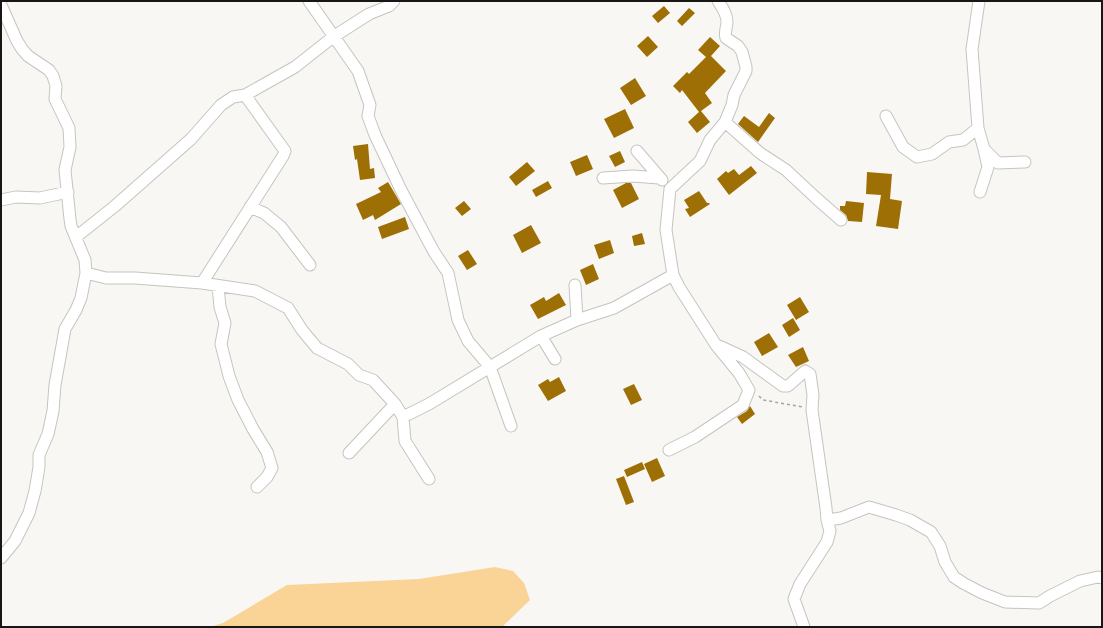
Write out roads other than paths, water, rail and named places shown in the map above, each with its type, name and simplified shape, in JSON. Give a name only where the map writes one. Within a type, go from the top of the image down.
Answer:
[{"type":"street","points":[[309,1],[358,71],[370,105],[368,116],[375,135],[434,252],[448,273],[458,320],[468,341],[490,367],[511,426]]},
{"type":"street","points":[[76,237],[191,139],[221,105],[233,97],[245,95],[295,67],[333,37],[369,14],[389,6],[394,1]]},
{"type":"street","points":[[668,450],[695,437],[743,405],[748,392],[739,372],[716,345],[679,287],[673,275],[666,230],[670,188],[700,161],[710,140],[725,122],[732,105],[734,95],[746,71],[742,52],[738,46],[726,38],[725,34],[727,22],[725,13],[718,1]]},
{"type":"street","points":[[979,1],[972,49],[978,128],[988,167],[980,192]]},
{"type":"street","points":[[1,5],[22,49],[28,56],[49,70],[53,76],[56,86],[55,99],[69,128],[70,147],[65,170],[71,226],[85,260],[86,273],[81,298],[65,329],[55,385],[53,411],[48,434],[39,455],[39,467],[35,491],[29,513],[15,541],[1,558]]},
{"type":"street","points":[[202,283],[285,151],[245,95]]},
{"type":"street","points":[[886,116],[904,147],[917,157],[932,154],[949,142],[963,140],[978,128]]},
{"type":"street","points":[[725,122],[760,153],[786,170],[842,220]]},
{"type":"street","points":[[984,149],[998,163],[1025,162]]},
{"type":"street","points":[[637,151],[659,178],[665,183],[675,184]]},
{"type":"street","points":[[603,178],[633,176],[659,178]]},
{"type":"street","points":[[1,200],[16,197],[40,198],[68,192]]},
{"type":"street","points":[[250,207],[264,212],[281,227],[310,265]]},
{"type":"street","points":[[86,273],[106,278],[135,278],[202,283],[255,291],[288,308],[302,330],[317,348],[348,364],[359,375],[373,380],[395,404],[403,417],[405,441],[429,479]]},
{"type":"street","points":[[403,417],[429,404],[541,336],[577,320],[614,308],[673,275]]},
{"type":"street","points":[[576,285],[577,320]]},
{"type":"street","points":[[218,286],[220,307],[225,323],[221,344],[229,376],[238,400],[267,452],[272,468],[267,477],[256,487]]},
{"type":"street","points":[[541,336],[555,359]]},
{"type":"street","points":[[716,345],[743,358],[783,386],[788,386],[805,371],[810,374],[813,395],[812,410],[826,508],[826,520],[830,531],[827,542],[800,584],[794,599],[804,627]]},
{"type":"street","points":[[349,453],[395,404]]},
{"type":"street","points":[[826,520],[841,518],[869,507],[910,520],[931,532],[940,546],[945,562],[954,577],[982,593],[1005,602],[1039,603],[1080,581],[1102,578]]}]
